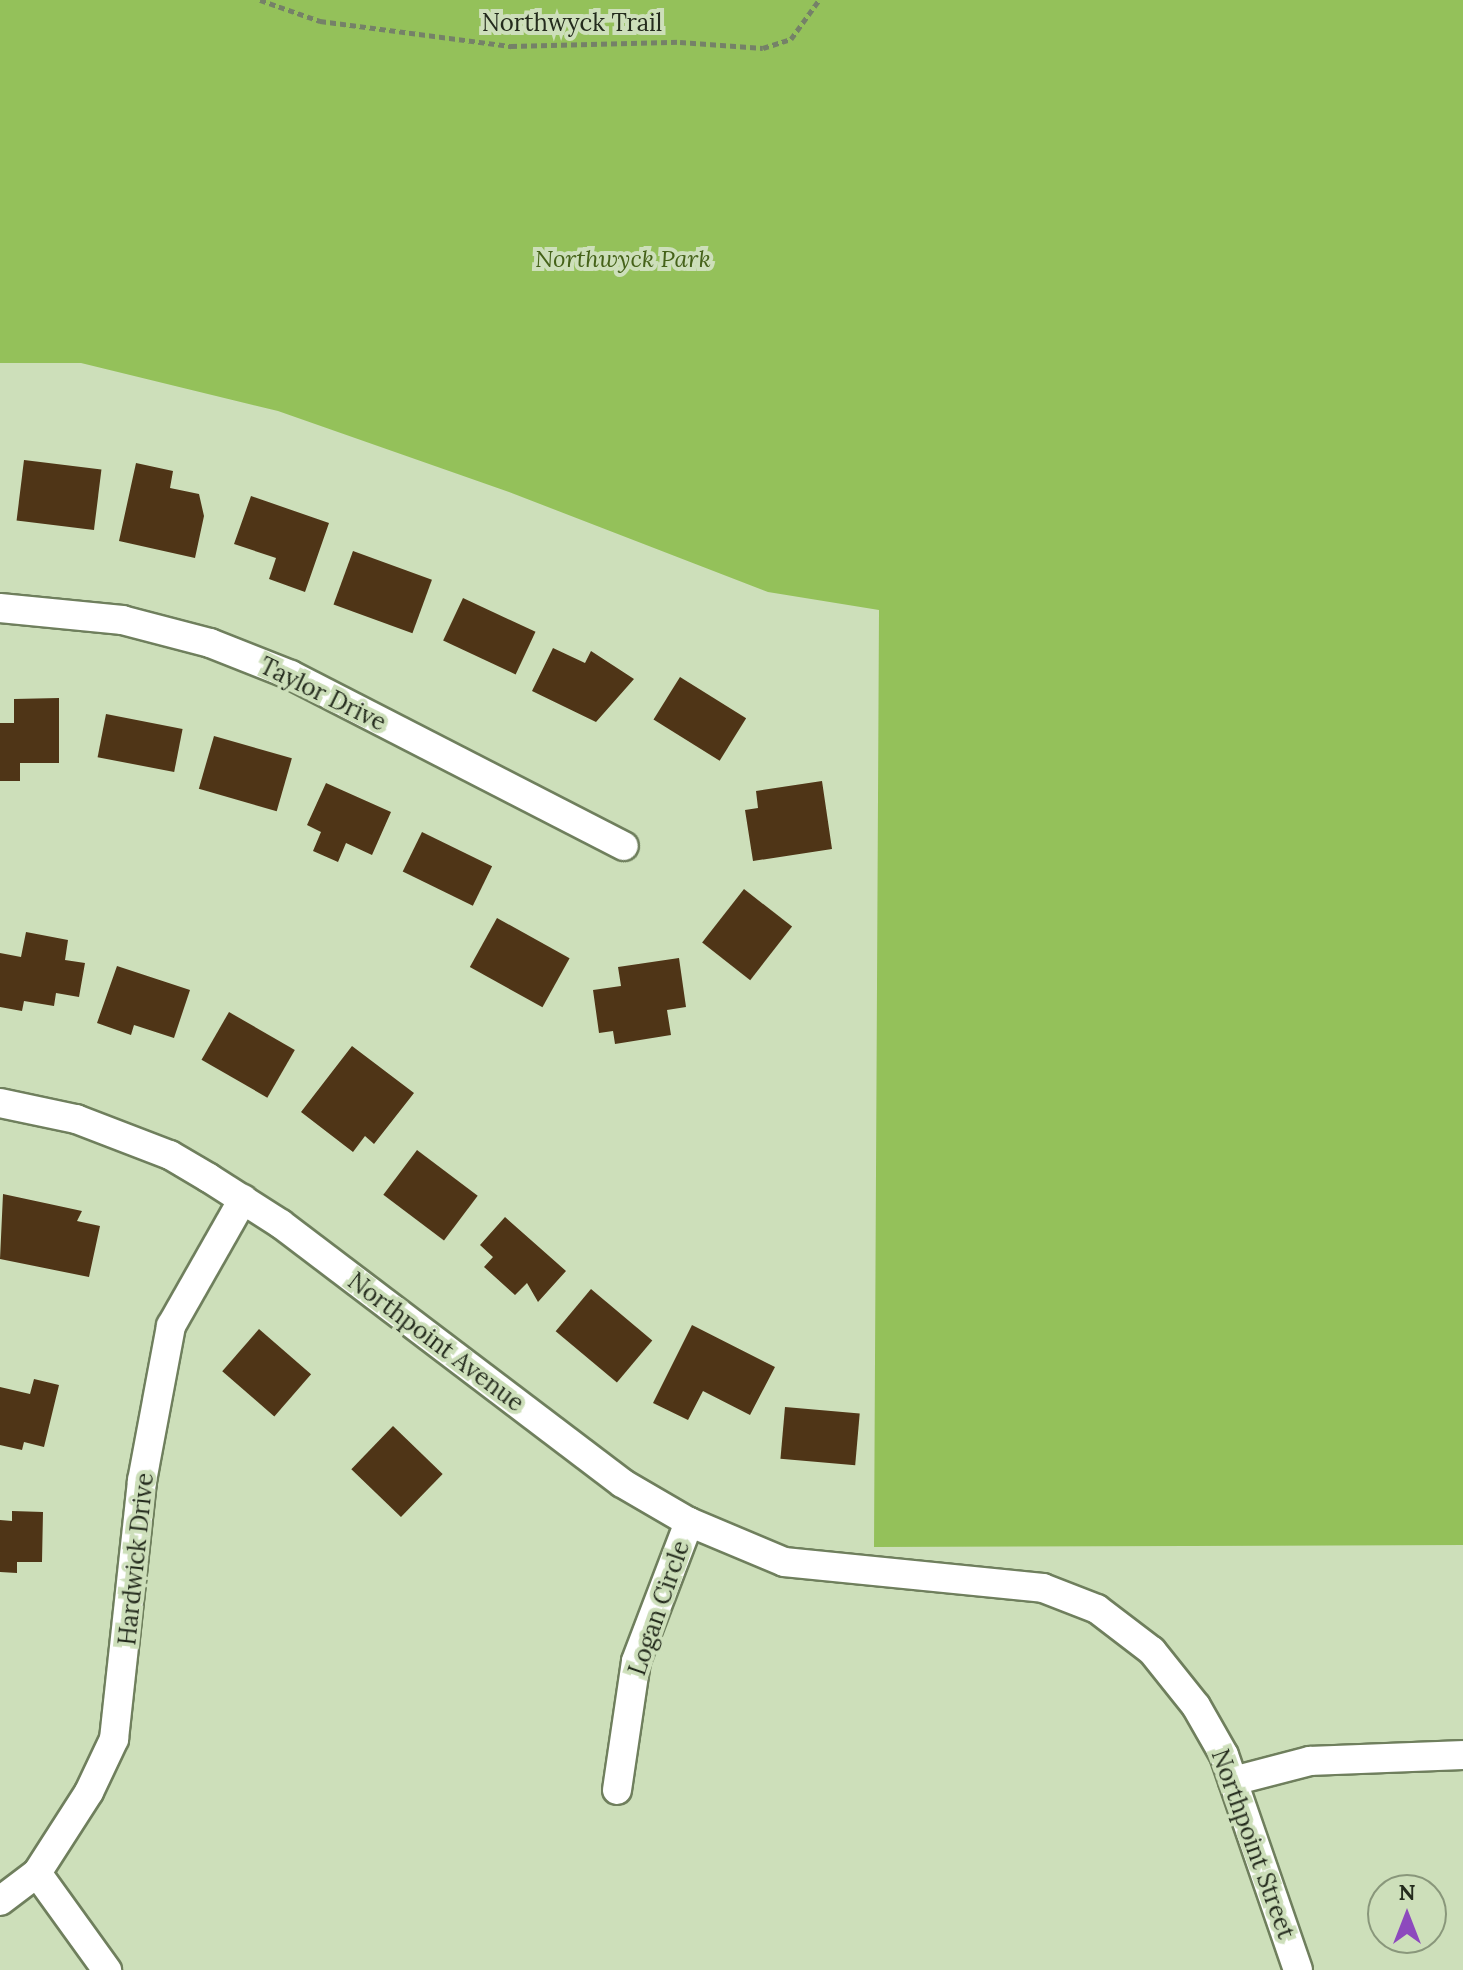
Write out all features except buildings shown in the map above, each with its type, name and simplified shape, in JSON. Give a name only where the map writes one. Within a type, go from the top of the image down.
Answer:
[{"type":"street","name":"Taylor Drive","points":[[0,608],[122,620],[210,643],[291,675],[624,846]]},
{"type":"street","name":"Northpoint Avenue","points":[[0,1103],[76,1119],[170,1155],[243,1199],[610,1474],[689,1522],[784,1562],[874,1571]]},
{"type":"street","name":"Hardwick Drive","points":[[0,1901],[37,1873],[89,1792],[114,1739],[142,1481],[171,1326],[243,1199]]},
{"type":"street","name":"Logan Circle","points":[[617,1790],[636,1661],[689,1522]]},
{"type":"street","name":"Northpoint Street","points":[[874,1571],[1043,1588],[1097,1609],[1152,1651],[1196,1706],[1233,1781],[1298,1970]]},
{"type":"street","points":[[1233,1781],[1310,1761],[1463,1755]]},
{"type":"street","points":[[37,1873],[107,1970]]},
{"type":"path","name":"Northwyck Trail","points":[[260,0],[320,21],[511,46],[680,42],[763,48],[791,39],[819,0]]},
{"type":"green space","name":"Northwyck Park","points":[[0,0],[1463,0],[1463,1545],[874,1547],[879,610],[768,592],[509,492],[278,411],[81,363],[0,363]]}]
